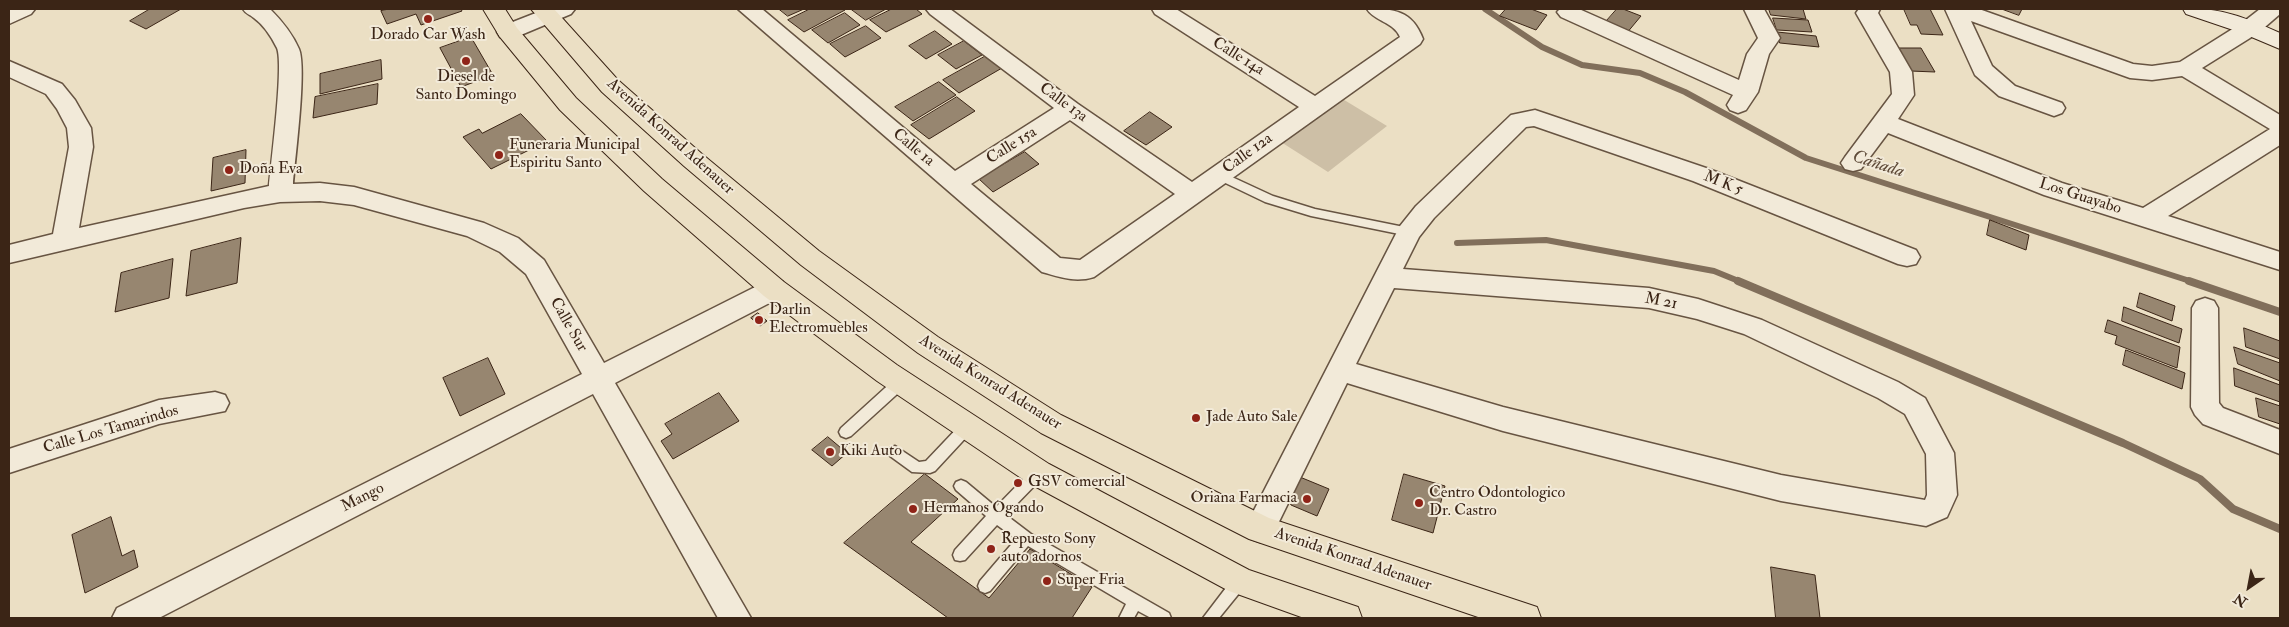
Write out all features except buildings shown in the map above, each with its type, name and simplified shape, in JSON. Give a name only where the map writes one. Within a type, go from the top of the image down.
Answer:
[{"type":"main road","points":[[494,9],[508,32],[568,104],[653,186],[774,289],[901,382],[1038,473],[1240,581],[1346,618]]},
{"type":"main road","name":"Avenida Konrad Adenauer","points":[[551,11],[610,86],[693,160],[810,258],[928,345],[1051,424],[1260,529],[1526,618]]},
{"type":"street","points":[[9,18],[24,9]]},
{"type":"street","points":[[9,254],[244,199],[280,193],[290,74],[289,51],[277,29],[262,12],[253,9]]},
{"type":"street","name":"Calle 1a","points":[[749,9],[1051,265],[1067,270],[1085,270]]},
{"type":"street","name":"Calle 13a","points":[[937,9],[1070,109],[1192,194]]},
{"type":"street","name":"Calle 14a","points":[[1162,9],[1314,106]]},
{"type":"street","name":"Calle 12a","points":[[1085,270],[1314,106],[1412,39],[1410,32],[1404,24],[1378,9]]},
{"type":"street","points":[[1564,16],[1743,99],[1758,54],[1769,38],[1754,9]]},
{"type":"street","points":[[1853,163],[1903,95],[1901,72],[1868,13],[1870,9]]},
{"type":"street","points":[[1957,9],[2130,72],[2152,73],[2186,68],[2250,28],[2273,9]]},
{"type":"street","points":[[1957,9],[1983,70],[2007,91],[2054,108]]},
{"type":"street","points":[[2194,9],[2250,28],[2280,42]]},
{"type":"street","points":[[508,32],[551,11]]},
{"type":"street","points":[[9,68],[54,89],[67,105],[79,128],[81,147],[64,241]]},
{"type":"street","points":[[2186,68],[2280,125]]},
{"type":"street","name":"Calle 15a","points":[[954,182],[1070,109]]},
{"type":"street","name":"M K 5","points":[[1409,232],[1425,212],[1519,121],[1535,118],[1701,175],[1907,257]]},
{"type":"street","name":"Los Guayabo","points":[[1883,122],[2030,181],[2280,261]]},
{"type":"street","points":[[2146,218],[2280,134]]},
{"type":"street","name":"Calle Sur","points":[[280,193],[320,192],[354,196],[475,229],[509,244],[535,267],[735,618]]},
{"type":"street","points":[[1260,529],[1409,232]]},
{"type":"street","name":"M 21","points":[[1340,370],[1503,419],[1781,488],[1926,512],[1938,508],[1942,495],[1940,453],[1915,406],[1888,390],[1753,327],[1698,309],[1649,298],[1387,278]]},
{"type":"street","name":"Mango","points":[[128,618],[174,608],[598,378],[774,289]]},
{"type":"street","points":[[2205,308],[2205,407],[2212,416],[2280,442]]},
{"type":"street","name":"Calle Los Tamarindos","points":[[9,461],[159,412],[215,403]]},
{"type":"lane","points":[[1219,175],[1269,199],[1366,225],[1409,232]]},
{"type":"lane","points":[[846,432],[901,382]]},
{"type":"lane","points":[[895,452],[917,468],[930,467],[968,426]]},
{"type":"lane","points":[[960,555],[1038,473]]},
{"type":"lane","points":[[961,486],[996,516],[1026,538],[1164,618]]},
{"type":"lane","points":[[985,586],[1026,538]]},
{"type":"lane","points":[[1211,618],[1240,581]]},
{"type":"lane","points":[[1126,618],[1136,601]]},
{"type":"shaded area","points":[[1341,98],[1387,126],[1328,172],[1281,142]]},
{"type":"waterway","name":"Cañada","points":[[1485,9],[1542,47],[1582,65],[1640,73],[1685,92],[1806,158],[2193,282]]},
{"type":"waterway","points":[[1457,243],[1546,240],[1714,271],[1741,282]]},
{"type":"waterway","points":[[1738,281],[2123,443],[2200,479],[2233,509],[2280,529]]},
{"type":"waterway","name":"Cañada","points":[[2189,281],[2280,312]]},
{"type":"place","name":"Dorado Car Wash","points":[[428,19]]},
{"type":"place","name":"Diesel de Santo Domingo","points":[[466,61]]},
{"type":"place","name":"Funeraria Municipal Espiritu Santo","points":[[499,155]]},
{"type":"place","name":"Doña Eva","points":[[229,170]]},
{"type":"place","name":"Darlin Electromuebles","points":[[759,320]]},
{"type":"place","name":"Jade Auto Sale","points":[[1196,418]]},
{"type":"place","name":"Kiki Auto","points":[[830,452]]},
{"type":"place","name":"GSV comercial","points":[[1018,483]]},
{"type":"place","name":"Oriana Farmacia","points":[[1307,499]]},
{"type":"place","name":"Centro Odontologico Dr. Castro","points":[[1419,503]]},
{"type":"place","name":"Hermanos Ogando","points":[[913,509]]},
{"type":"place","name":"Repuesto Sony auto adornos","points":[[991,549]]},
{"type":"place","name":"Super Fria","points":[[1047,581]]}]
